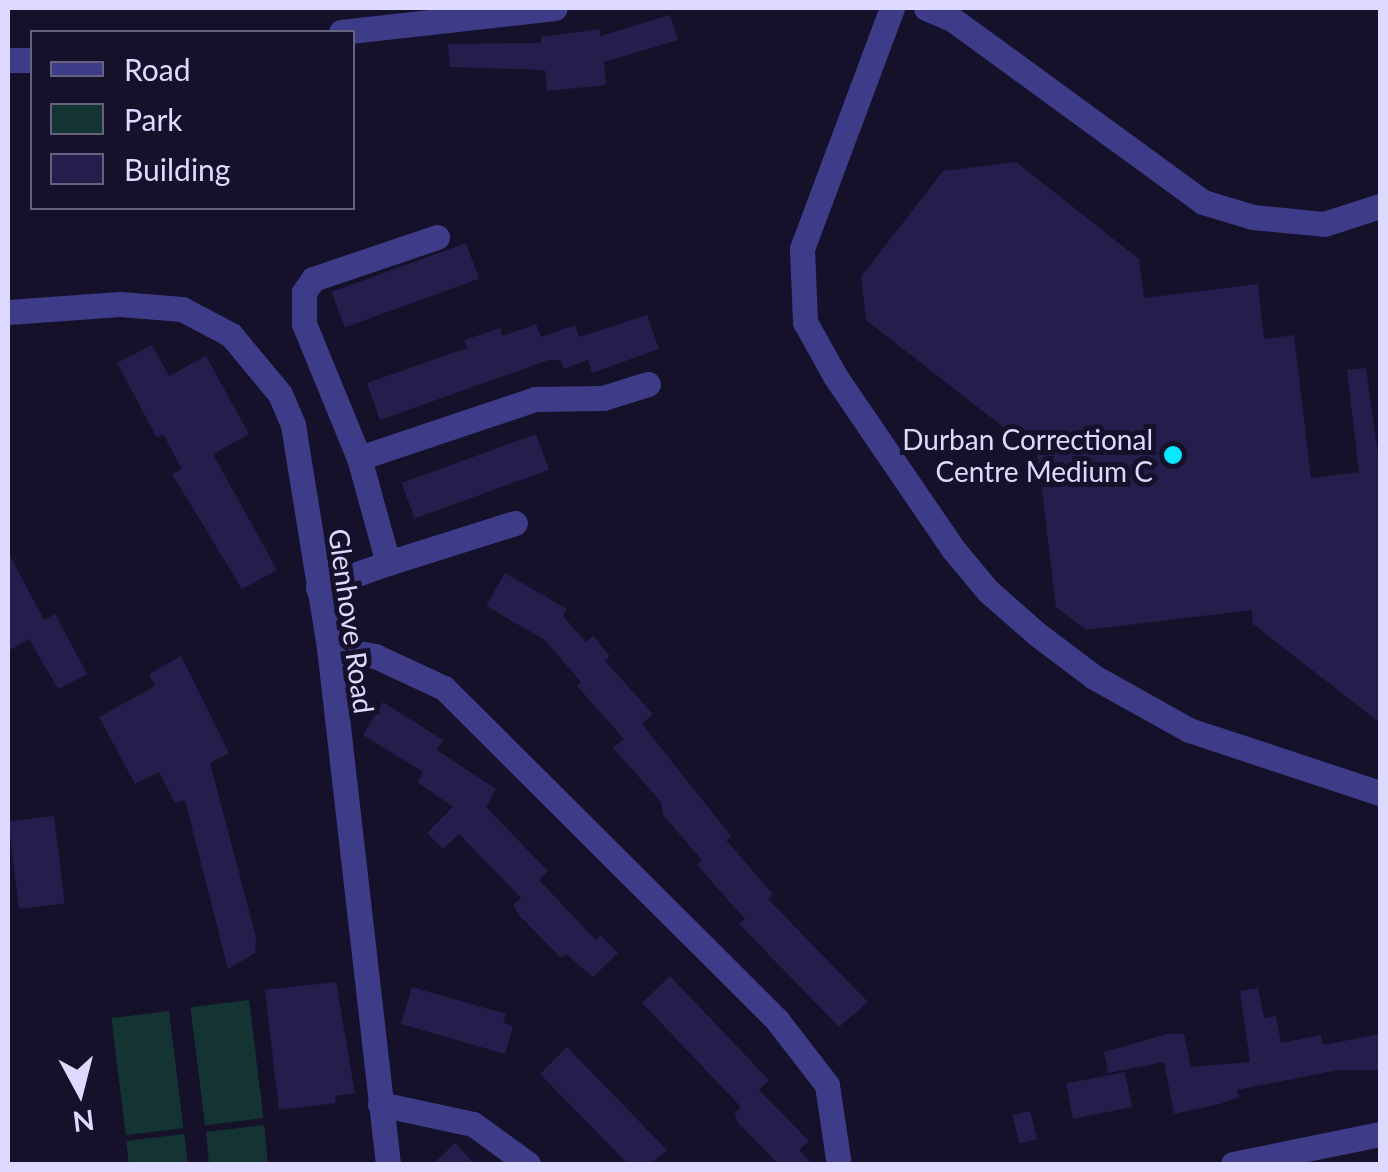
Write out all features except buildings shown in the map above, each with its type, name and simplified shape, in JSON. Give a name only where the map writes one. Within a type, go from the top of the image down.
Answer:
[{"type":"street","points":[[355,30],[554,8]]},
{"type":"street","points":[[892,8],[802,249],[805,322],[836,376],[954,549],[988,591],[1037,634],[1094,677],[1189,730],[1380,793]]},
{"type":"street","points":[[926,8],[952,19],[1203,202],[1253,218],[1324,224],[1380,206]]},
{"type":"street","points":[[388,563],[359,458],[304,324],[304,292],[313,279],[437,237]]},
{"type":"street","name":"Glenhove Road","points":[[8,312],[120,304],[182,309],[231,335],[259,362],[293,425],[329,648],[388,1164]]},
{"type":"street","points":[[359,458],[534,399],[603,398],[648,384]]},
{"type":"street","points":[[318,588],[515,523]]},
{"type":"street","points":[[329,648],[374,656],[444,688],[777,1020],[827,1085],[838,1159]]},
{"type":"street","points":[[380,1104],[473,1124],[528,1164]]},
{"type":"street","points":[[1233,1164],[1380,1134]]},
{"type":"green space","points":[[249,1000],[264,1118],[205,1125],[190,1007]]},
{"type":"green space","points":[[169,1011],[183,1128],[126,1135],[111,1018]]},
{"type":"green space","points":[[264,1125],[268,1164],[209,1164],[206,1132]]},
{"type":"green space","points":[[184,1134],[188,1164],[129,1164],[126,1141]]},
{"type":"place","name":"Durban Correctional Centre Medium C","points":[[1173,455]]}]
